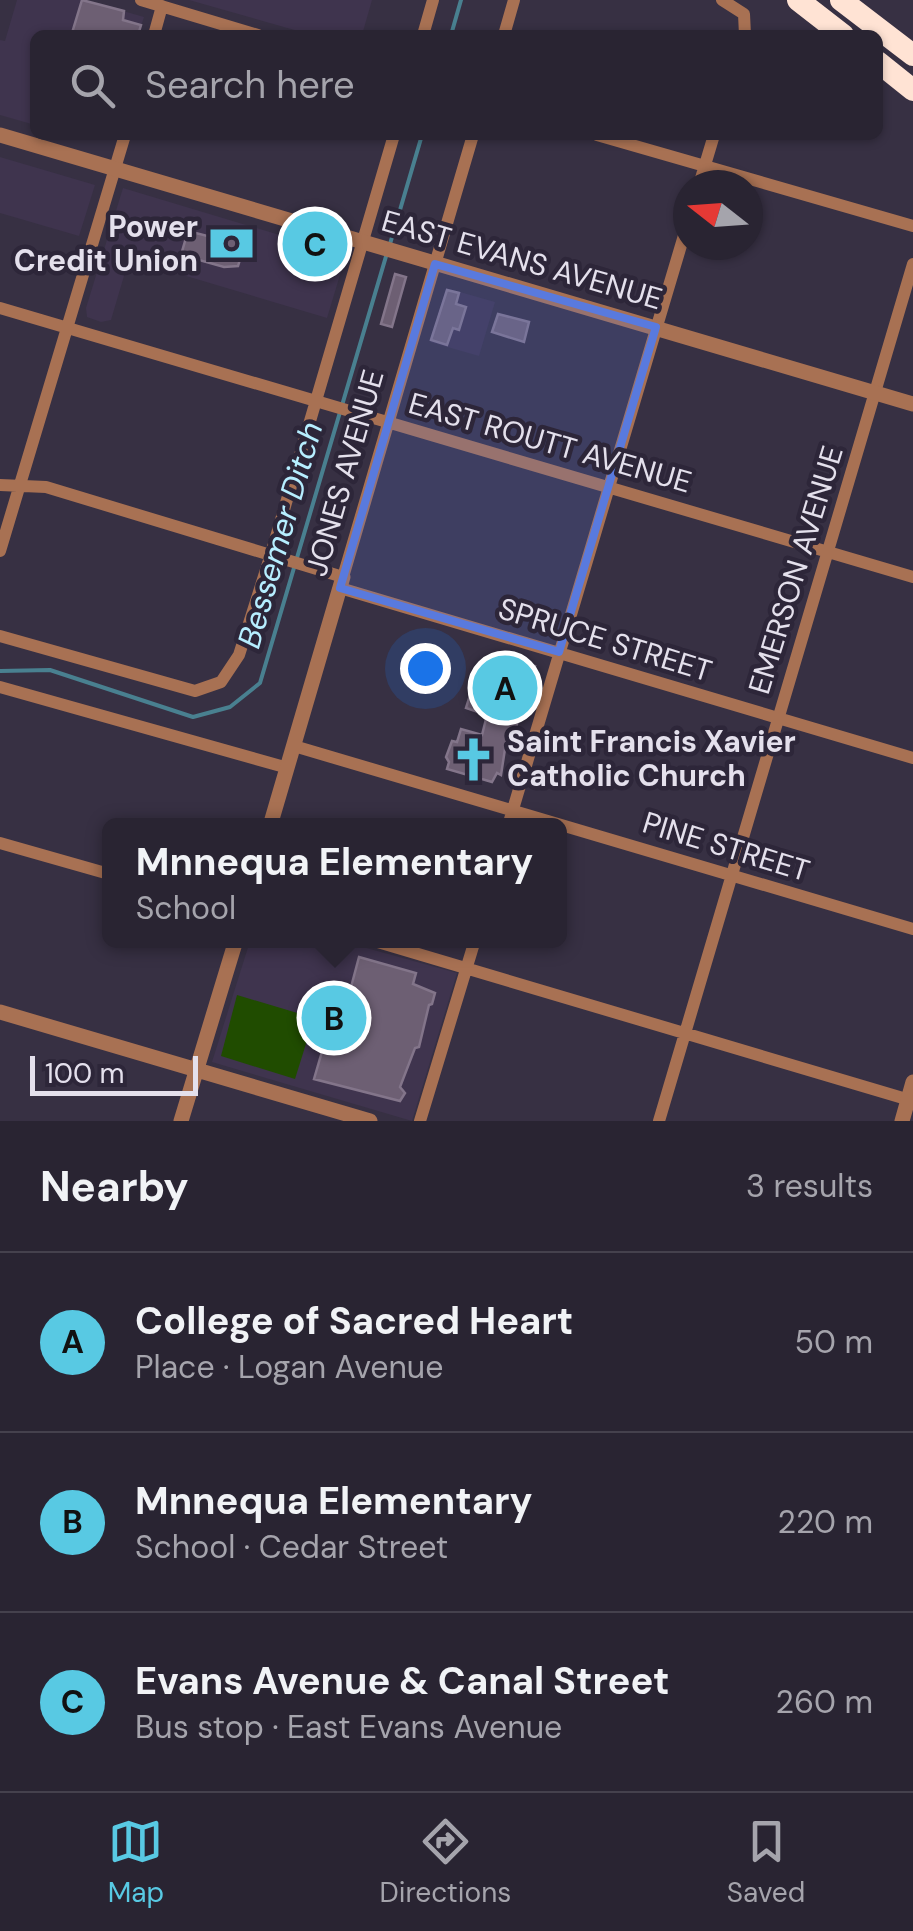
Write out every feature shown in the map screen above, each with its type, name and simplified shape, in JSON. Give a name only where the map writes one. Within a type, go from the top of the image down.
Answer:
[{"type":"highway","points":[[798,0],[837,30]]},
{"type":"highway","points":[[841,0],[880,30]]},
{"type":"highway","points":[[883,32],[913,54]]},
{"type":"highway","points":[[883,66],[913,90]]},
{"type":"street","points":[[141,0],[241,30]]},
{"type":"street","points":[[424,30],[433,0]]},
{"type":"street","points":[[505,30],[514,0]]},
{"type":"street","points":[[722,0],[744,14],[744,30]]},
{"type":"street","points":[[155,30],[162,6]]},
{"type":"street","name":"EAST EVANS AVENUE","points":[[0,135],[913,404]]},
{"type":"street","points":[[0,551],[124,140]]},
{"type":"street","points":[[0,636],[194,691],[221,682],[238,655],[271,554],[393,140]]},
{"type":"street","name":"JONES AVENUE","points":[[272,818],[472,140]]},
{"type":"street","points":[[614,140],[913,226]]},
{"type":"street","points":[[704,170],[713,140]]},
{"type":"street","points":[[510,818],[677,260]]},
{"type":"street","name":"EMERSON AVENUE","points":[[659,1121],[913,264]]},
{"type":"street","name":"EAST ROUTT AVENUE","points":[[0,308],[913,577]]},
{"type":"street","name":"SPRUCE STREET","points":[[0,485],[46,487],[271,554],[341,582],[560,652],[913,758]]},
{"type":"street","points":[[0,686],[288,768]]},
{"type":"street","name":"PINE STREET","points":[[294,746],[536,818]]},
{"type":"street","name":"PINE STREET","points":[[567,827],[913,930]]},
{"type":"street","points":[[0,843],[102,872]]},
{"type":"street","points":[[181,1121],[234,948]]},
{"type":"street","points":[[398,948],[910,1100]]},
{"type":"street","points":[[420,1121],[472,948]]},
{"type":"street","points":[[0,1012],[370,1121]]},
{"type":"street","points":[[902,1121],[913,1082]]},
{"type":"highlighted area","points":[[435,264],[656,327],[559,652],[340,588]]},
{"type":"shaded area","points":[[17,0],[85,0],[144,17],[140,30],[30,30],[30,124],[0,115],[0,40],[5,41]]},
{"type":"shaded area","points":[[189,0],[372,0],[363,30],[294,30]]},
{"type":"shaded area","points":[[0,157],[95,185],[79,236],[0,213]]},
{"type":"shaded area","points":[[123,188],[346,255],[327,318],[129,259],[111,320],[101,322],[87,317],[86,308]]},
{"type":"shaded area","points":[[446,288],[495,302],[479,356],[430,342]]},
{"type":"shaded area","points":[[248,948],[366,948],[457,973],[412,1121],[212,1062]]},
{"type":"green space","points":[[237,995],[314,1018],[295,1079],[221,1056]]},
{"type":"building","points":[[82,0],[124,11],[123,20],[141,25],[140,30],[73,30]]},
{"type":"building","points":[[228,228],[243,233],[248,242],[247,256],[242,253],[238,266],[224,267],[181,255],[188,231],[215,238]]},
{"type":"building","points":[[395,274],[406,277],[392,327],[381,324]]},
{"type":"building","points":[[447,290],[459,293],[456,304],[466,307],[459,330],[453,328],[447,345],[431,340]]},
{"type":"building","points":[[498,314],[529,322],[524,342],[492,332]]},
{"type":"building","points":[[497,654],[535,666],[508,750],[505,749],[501,775],[497,773],[492,782],[447,769],[446,757],[461,729],[482,735],[487,715],[466,708],[471,692],[481,694],[484,684],[488,685]]},
{"type":"building","points":[[359,957],[416,973],[413,984],[435,993],[419,1047],[415,1048],[400,1087],[405,1093],[400,1101],[314,1079],[335,1007],[348,1010],[344,994],[350,991]]},
{"type":"waterway","name":"Bessemer Ditch","points":[[452,30],[461,0]]},
{"type":"waterway","name":"Bessemer Ditch","points":[[390,244],[421,140]]},
{"type":"waterway","name":"Bessemer Ditch","points":[[0,671],[50,670],[193,717],[230,707],[260,683],[387,253]]},
{"type":"place","name":"Power Credit Union","points":[[231,244]]},
{"type":"place","name":"Evans Avenue & Canal Street","points":[[315,244]]},
{"type":"place","name":"College of Sacred Heart","points":[[505,688]]},
{"type":"place","name":"Saint Francis Xavier Catholic Church","points":[[474,759]]},
{"type":"place","name":"Mnnequa Elementary","points":[[334,1018]]}]
